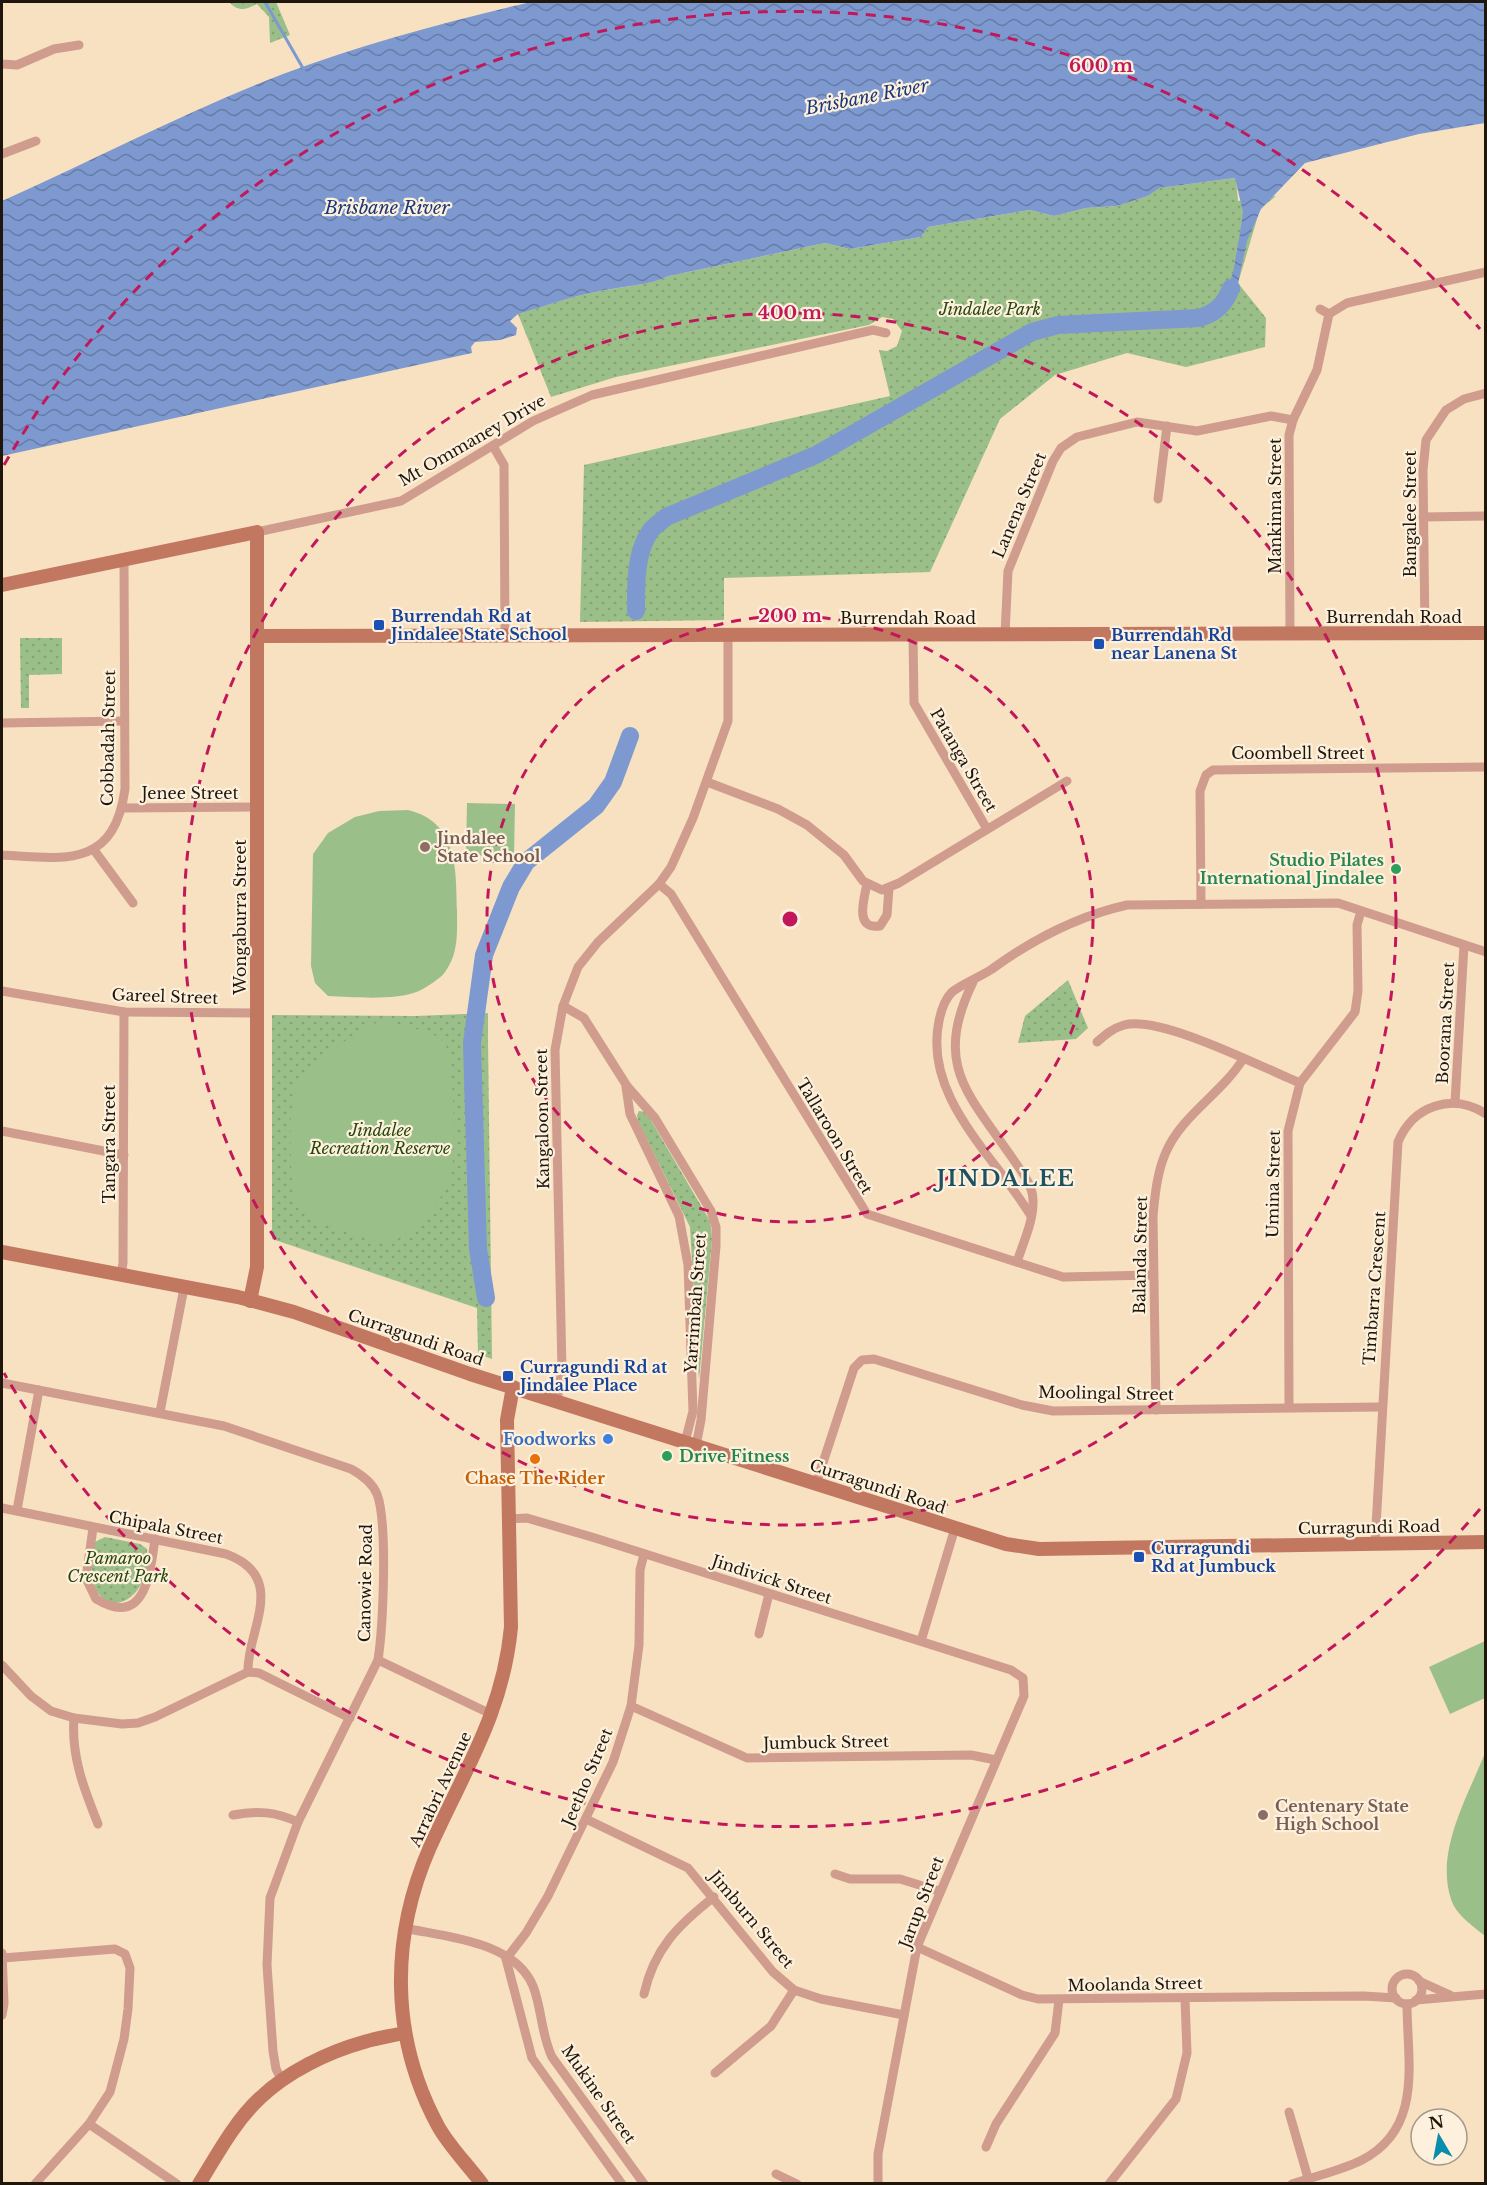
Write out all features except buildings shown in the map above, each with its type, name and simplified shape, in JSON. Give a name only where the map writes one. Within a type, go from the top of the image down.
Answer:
[{"type":"street","points":[[2,64],[17,65],[54,49],[79,45]]},
{"type":"street","points":[[2,154],[36,141]]},
{"type":"street","name":"Mankinna Street","points":[[1290,633],[1289,442],[1293,420],[1317,370],[1325,311],[1347,303],[1485,272]]},
{"type":"street","name":"Mt Ommaney Drive","points":[[2,585],[401,501],[558,409],[609,390],[873,330],[886,333]]},
{"type":"street","name":"Bangalee Street","points":[[1425,633],[1423,462],[1428,434],[1441,415],[1452,405],[1470,396],[1485,393]]},
{"type":"street","name":"Lanena Street","points":[[1005,634],[1008,571],[1057,452],[1077,437],[1142,422],[1204,430],[1271,416],[1293,420]]},
{"type":"street","points":[[1158,499],[1167,426]]},
{"type":"street","points":[[493,446],[504,465],[505,635]]},
{"type":"street","points":[[1423,517],[1485,516]]},
{"type":"street","name":"Wongaburra Street","points":[[250,1301],[256,1267],[257,532]]},
{"type":"street","name":"Cobbadah Street","points":[[94,850],[112,832],[123,808],[125,789],[124,560]]},
{"type":"street","name":"Burrendah Road","points":[[258,636],[1485,633]]},
{"type":"street","name":"Patanga Street","points":[[913,634],[914,703],[987,829]]},
{"type":"street","name":"Kangaloon Street","points":[[557,1401],[562,1370],[555,1050],[563,1006],[572,979],[582,960],[659,884],[671,867],[707,782],[728,721],[728,635]]},
{"type":"street","points":[[2,723],[124,721]]},
{"type":"street","name":"Coombell Street","points":[[1201,904],[1200,791],[1206,775],[1213,770],[1485,767]]},
{"type":"street","points":[[707,782],[778,809],[807,825],[844,855],[867,884],[879,890],[889,888],[1067,781]]},
{"type":"street","name":"Jenee Street","points":[[123,808],[257,807]]},
{"type":"street","points":[[2,855],[49,858],[94,850],[133,903]]},
{"type":"street","name":"Tallaroon Street","points":[[659,884],[671,894],[867,1214],[1063,1277],[1153,1275]]},
{"type":"street","points":[[867,884],[862,916],[866,923],[872,926],[879,926],[885,920],[889,888]]},
{"type":"street","points":[[1031,1216],[962,1117],[943,1085],[936,1056],[936,1037],[941,1014],[951,993],[973,982],[1046,935],[1104,910],[1150,903],[1338,903],[1485,952]]},
{"type":"street","name":"Umina Street","points":[[1289,1407],[1286,1149],[1291,1114],[1300,1083],[1355,1011],[1358,991],[1357,925],[1361,911]]},
{"type":"street","name":"Boorana Street","points":[[1455,1103],[1464,945]]},
{"type":"street","points":[[973,982],[957,1018],[954,1060],[960,1079],[970,1097],[1032,1190],[1034,1200],[1031,1216],[1017,1262]]},
{"type":"street","name":"Gareel Street","points":[[2,991],[124,1012],[256,1013]]},
{"type":"street","name":"Yarrimbah Street","points":[[563,1006],[584,1018],[624,1082],[656,1118],[708,1207],[716,1227],[704,1389],[691,1444]]},
{"type":"street","name":"Tangara Street","points":[[121,1275],[123,1263],[124,1012]]},
{"type":"street","points":[[1097,1042],[1109,1032],[1125,1025],[1138,1024],[1203,1040],[1300,1083]]},
{"type":"street","name":"Balanda Street","points":[[1156,1410],[1153,1216],[1156,1186],[1166,1152],[1185,1124],[1235,1073],[1243,1059]]},
{"type":"street","name":"Yarrimbah Street","points":[[624,1082],[630,1114],[679,1216],[684,1232],[688,1265],[693,1411],[691,1444]]},
{"type":"street","points":[[1455,1103],[1485,1114]]},
{"type":"street","name":"Timbarra Crescent","points":[[1375,1544],[1381,1407],[1398,1142],[1407,1125],[1420,1112],[1443,1104],[1455,1103]]},
{"type":"street","points":[[2,1131],[124,1155]]},
{"type":"street","name":"Curragundi Road","points":[[2,1252],[250,1301],[294,1312],[513,1387],[1006,1544],[1039,1549],[1485,1542]]},
{"type":"street","points":[[160,1412],[184,1288]]},
{"type":"street","name":"Moolingal Street","points":[[816,1484],[854,1368],[862,1360],[883,1360],[1035,1408],[1156,1410],[1381,1407]]},
{"type":"street","name":"Canowie Road","points":[[2,1383],[224,1426],[364,1476],[375,1491],[381,1518],[382,1634],[378,1660],[298,1822],[270,1898],[267,1928],[273,2051],[276,2069],[282,2080]]},
{"type":"street","name":"Arrabri Avenue","points":[[482,2184],[439,2128],[418,2083],[404,2033],[400,1974],[404,1928],[415,1883],[430,1846],[493,1715],[508,1659],[511,1627],[507,1420],[513,1387]]},
{"type":"street","points":[[17,1510],[39,1390]]},
{"type":"street","name":"Chipala Street","points":[[2,1508],[241,1559],[257,1582],[261,1615],[248,1672]]},
{"type":"street","name":"Jindivick Street","points":[[509,1519],[527,1518],[542,1522],[1011,1670],[1023,1678]]},
{"type":"street","points":[[93,1528],[86,1578],[96,1599],[112,1605],[124,1606],[134,1602],[148,1585],[155,1539]]},
{"type":"street","points":[[921,1641],[955,1528]]},
{"type":"street","name":"Jeetho Street","points":[[506,1959],[521,1941],[548,1896],[613,1762],[631,1706],[639,1645],[640,1570],[644,1554]]},
{"type":"street","points":[[759,1634],[770,1594]]},
{"type":"street","points":[[378,1660],[493,1715]]},
{"type":"street","points":[[2,1665],[31,1696],[51,1711],[74,1718],[138,1723],[248,1672],[259,1673],[350,1718]]},
{"type":"street","name":"Jarup Street","points":[[878,2184],[878,2154],[917,1947],[1024,1696],[1023,1678]]},
{"type":"street","name":"Jumbuck Street","points":[[631,1706],[747,1758],[971,1755],[996,1760]]},
{"type":"street","points":[[74,1718],[72,1738],[76,1763],[98,1824]]},
{"type":"street","points":[[233,1815],[264,1811],[298,1822]]},
{"type":"street","name":"Jimburn Street","points":[[586,1819],[688,1868],[773,1972],[794,1990],[812,1996],[904,2015]]},
{"type":"street","points":[[835,1874],[850,1879],[900,1879],[939,1891]]},
{"type":"street","points":[[644,1994],[648,1976],[663,1944],[684,1920],[714,1897]]},
{"type":"street","name":"Mukine Street","points":[[404,1928],[479,1943],[495,1950],[521,1967],[532,1985],[543,2034],[552,2057],[644,2184]]},
{"type":"street","name":"Moolanda Street","points":[[917,1947],[1022,1995],[1059,2000],[1364,1996],[1396,1998]]},
{"type":"street","points":[[2,2015],[4,2003],[2,1955],[115,1949],[125,1954],[130,1968],[124,2038],[110,2092],[90,2124],[35,2184]]},
{"type":"street","name":"Mukine Street","points":[[506,1959],[532,2058],[622,2184]]},
{"type":"street","points":[[1452,1995],[1407,1974],[1398,1977],[1392,1984],[1396,1998],[1411,2002],[1452,1995],[1485,1995]]},
{"type":"street","points":[[1292,2184],[1366,2157],[1397,2129],[1404,2115],[1408,2097],[1411,2002],[1422,1990],[1419,1981]]},
{"type":"street","name":"Moolanda Street","points":[[1364,1996],[1392,1984]]},
{"type":"street","points":[[715,2073],[771,2026],[794,1990]]},
{"type":"street","points":[[1109,2184],[1176,2098],[1187,2053],[1185,1999]]},
{"type":"street","points":[[986,2147],[996,2124],[1055,2033],[1059,2000]]},
{"type":"street","points":[[199,2184],[229,2137],[259,2098],[282,2080],[315,2061],[363,2042],[404,2033]]},
{"type":"street","points":[[1289,2112],[1308,2178]]},
{"type":"street","points":[[90,2124],[177,2184]]},
{"type":"street","points":[[776,2174],[797,2184]]},
{"type":"green space","points":[[229,2],[276,2],[290,35],[270,43],[269,17],[257,4],[242,9]]},
{"type":"green space","name":"Jindalee Park","points":[[1236,178],[1238,201],[1276,196],[1260,209],[1238,283],[1266,318],[1265,347],[1186,367],[1127,353],[1055,375],[1000,419],[930,572],[724,578],[724,620],[580,622],[584,465],[890,396],[879,350],[887,351],[897,346],[902,331],[893,319],[882,317],[869,325],[616,377],[551,397],[518,314],[582,295],[825,243],[850,249],[921,237],[928,227],[1030,210],[1054,216],[1086,208],[1117,206],[1148,196],[1158,188]]},
{"type":"green space","points":[[20,638],[62,638],[62,674],[29,675],[29,708],[21,708]]},
{"type":"green space","points":[[467,803],[515,804],[514,856],[466,855]]},
{"type":"green space","points":[[408,810],[424,816],[437,825],[451,849],[456,879],[457,926],[456,942],[450,965],[434,982],[410,994],[375,998],[328,996],[315,983],[311,966],[313,854],[328,833],[355,817],[379,811]]},
{"type":"green space","points":[[1068,980],[1088,1028],[1076,1039],[1018,1043],[1025,1016]]},
{"type":"green space","name":"Jindalee Recreation Reserve","points":[[488,1013],[492,1359],[478,1354],[477,1308],[272,1239],[272,1015],[416,1016]]},
{"type":"green space","points":[[386,1020],[433,1034],[445,1043],[451,1070],[454,1129],[451,1176],[443,1194],[427,1215],[408,1232],[390,1241],[361,1236],[318,1221],[300,1210],[292,1189],[290,1133],[295,1090],[307,1070],[355,1034]]},
{"type":"green space","points":[[639,1111],[645,1112],[649,1117],[710,1221],[712,1239],[699,1380],[690,1227],[638,1121]]},
{"type":"green space","name":"Pamaroo Crescent Park","points":[[105,1537],[140,1544],[147,1549],[146,1571],[139,1588],[128,1599],[116,1603],[105,1600],[96,1589],[92,1570],[95,1542]]},
{"type":"green space","points":[[1485,1641],[1485,1698],[1450,1714],[1429,1667]]},
{"type":"green space","points":[[1485,1753],[1485,1936],[1465,1920],[1453,1905],[1447,1881],[1447,1862],[1456,1824]]},
{"type":"water","name":"Brisbane River","points":[[531,2],[1485,2],[1485,123],[1419,134],[1305,163],[1261,209],[1247,241],[1238,283],[1220,307],[1233,273],[1243,212],[1235,178],[1159,188],[1148,196],[1117,206],[1086,208],[1054,216],[1030,210],[928,227],[921,237],[850,249],[825,243],[669,276],[643,284],[586,294],[518,314],[510,321],[517,328],[516,335],[500,340],[475,342],[471,347],[472,353],[2,456],[2,201],[177,119],[283,74],[406,34]]},
{"type":"waterway","points":[[265,2],[304,70]]},
{"type":"waterway","points":[[636,611],[637,571],[641,551],[650,531],[666,517],[816,455],[1032,332],[1058,325],[1199,318],[1219,307],[1231,288]]},
{"type":"waterway","points":[[486,1298],[478,1249],[472,1043],[484,955],[511,887],[526,862],[596,806],[613,782],[630,736]]},
{"type":"place","name":"Burrendah Rd at Jindalee State School","points":[[379,625]]},
{"type":"place","name":"Burrendah Rd near Lanena St","points":[[1099,644]]},
{"type":"place","name":"Jindalee State School","points":[[425,847]]},
{"type":"place","name":"Studio Pilates International Jindalee","points":[[1396,869]]},
{"type":"place","name":"Curragundi Rd at Jindalee Place","points":[[508,1376]]},
{"type":"place","name":"Foodworks","points":[[608,1439]]},
{"type":"place","name":"Drive Fitness","points":[[667,1456]]},
{"type":"place","name":"Chase The Rider","points":[[535,1459]]},
{"type":"place","name":"Curragundi Rd at Jumbuck","points":[[1139,1557]]},
{"type":"place","name":"Centenary State High School","points":[[1263,1815]]},
{"type":"district","name":"JINDALEE","points":[[1006,1178]]}]
